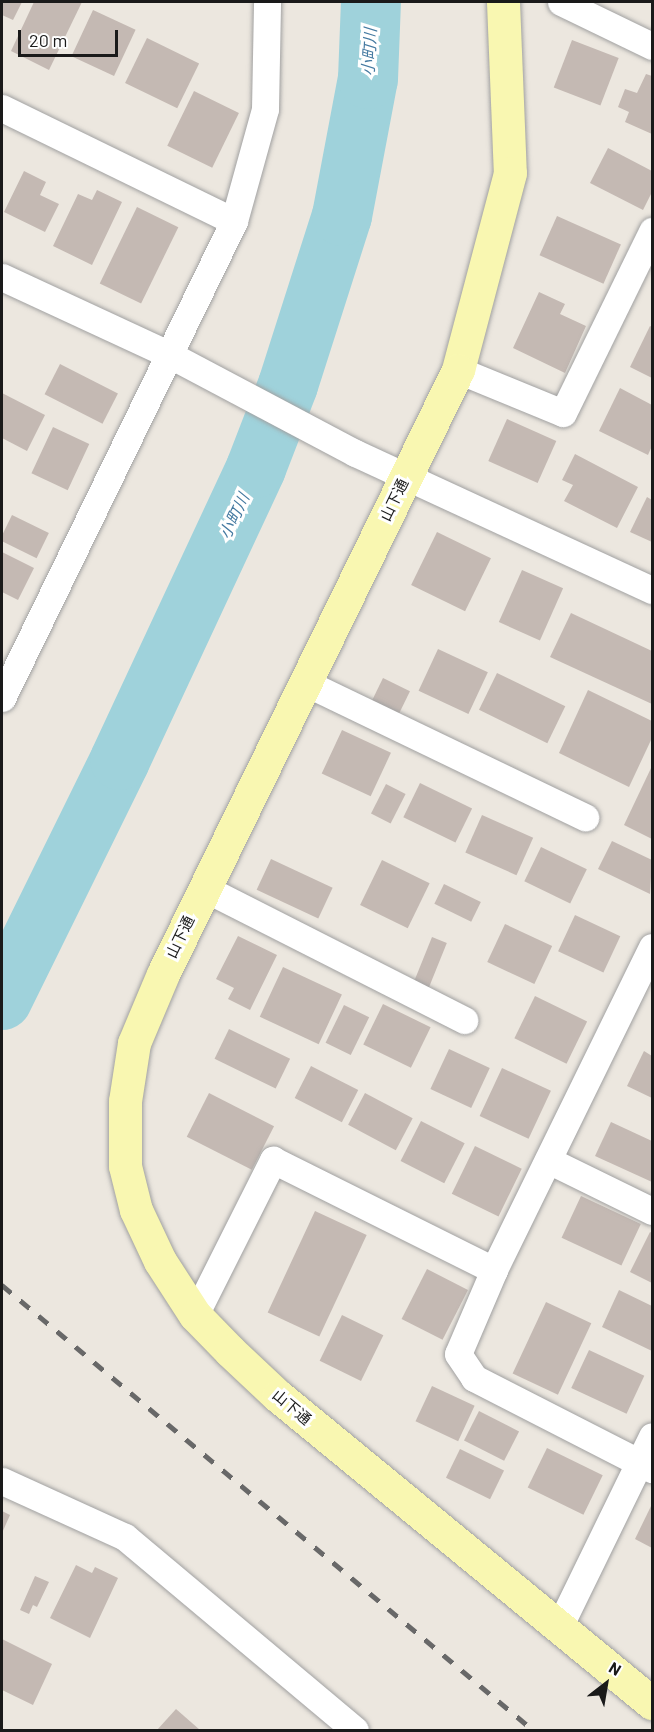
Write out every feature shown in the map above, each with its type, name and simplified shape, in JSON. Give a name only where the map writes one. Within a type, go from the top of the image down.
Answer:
[{"type":"street","points":[[2,698],[8,665],[170,355],[234,221],[266,109],[267,2]]},
{"type":"street","name":"山下通","points":[[503,2],[510,173],[458,370],[204,888],[134,1043],[124,1101],[125,1166],[136,1209],[160,1261],[195,1315],[278,1396],[560,1625],[652,1703]]},
{"type":"street","points":[[561,2],[652,46]]},
{"type":"street","points":[[2,108],[234,221]]},
{"type":"street","points":[[458,370],[563,413],[652,231]]},
{"type":"street","points":[[2,277],[170,355],[355,453],[652,590]]},
{"type":"street","points":[[306,683],[585,817]]},
{"type":"street","points":[[204,888],[464,1020]]},
{"type":"street","points":[[646,1466],[474,1378],[458,1353],[494,1270],[652,947]]},
{"type":"street","points":[[195,1315],[273,1160],[494,1270]]},
{"type":"street","points":[[548,1160],[652,1211]]},
{"type":"street","points":[[560,1625],[646,1466],[652,1436]]},
{"type":"street","points":[[2,1481],[125,1537],[355,1731]]},
{"type":"building","points":[[2,2],[22,2],[13,20],[2,15]]},
{"type":"building","points":[[34,2],[82,2],[49,70],[11,51]]},
{"type":"building","points":[[93,10],[136,30],[114,76],[71,56]]},
{"type":"building","points":[[147,38],[199,63],[177,108],[125,83]]},
{"type":"building","points":[[572,40],[619,58],[600,106],[554,88]]},
{"type":"building","points":[[646,74],[652,76],[652,134],[625,122],[629,112],[618,107],[625,89],[637,93]]},
{"type":"building","points":[[194,91],[239,113],[212,168],[167,146]]},
{"type":"building","points":[[608,148],[652,171],[652,192],[643,210],[590,183]]},
{"type":"building","points":[[24,171],[46,182],[40,195],[59,204],[45,232],[4,212]]},
{"type":"building","points":[[97,190],[122,202],[92,265],[53,246],[78,194],[92,200]]},
{"type":"building","points":[[137,207],[178,227],[141,304],[100,283]]},
{"type":"building","points":[[557,216],[621,244],[603,284],[540,255]]},
{"type":"building","points":[[539,292],[565,304],[560,314],[586,326],[565,373],[513,348]]},
{"type":"building","points":[[650,326],[652,327],[652,378],[630,367]]},
{"type":"building","points":[[60,364],[118,394],[102,424],[45,394]]},
{"type":"building","points":[[620,388],[652,405],[652,446],[648,455],[599,431]]},
{"type":"building","points":[[2,393],[45,415],[27,451],[2,438]]},
{"type":"building","points":[[507,419],[556,441],[538,483],[488,461]]},
{"type":"building","points":[[53,427],[89,444],[68,490],[31,473]]},
{"type":"building","points":[[575,454],[638,487],[617,528],[564,501],[573,485],[562,480]]},
{"type":"building","points":[[647,497],[652,500],[652,542],[630,532]]},
{"type":"building","points":[[12,515],[49,533],[37,558],[2,541],[2,536]]},
{"type":"building","points":[[437,532],[491,558],[465,611],[411,585]]},
{"type":"building","points":[[2,552],[34,568],[18,600],[2,592]]},
{"type":"building","points":[[522,570],[563,588],[540,640],[499,622]]},
{"type":"building","points":[[571,613],[652,651],[652,704],[550,657]]},
{"type":"building","points":[[438,649],[488,672],[468,714],[419,691]]},
{"type":"building","points":[[497,673],[565,706],[547,743],[479,710]]},
{"type":"building","points":[[383,678],[410,691],[398,715],[371,702]]},
{"type":"building","points":[[588,690],[652,721],[652,738],[629,787],[559,753]]},
{"type":"building","points":[[342,730],[391,753],[371,796],[322,774]]},
{"type":"building","points":[[652,766],[652,839],[624,825]]},
{"type":"building","points":[[420,783],[472,808],[455,843],[403,817]]},
{"type":"building","points":[[386,784],[406,794],[391,823],[371,813]]},
{"type":"building","points":[[482,815],[533,838],[516,875],[465,852]]},
{"type":"building","points":[[612,841],[652,860],[650,894],[598,869]]},
{"type":"building","points":[[541,847],[587,869],[570,904],[524,881]]},
{"type":"building","points":[[271,859],[333,888],[318,919],[257,890]]},
{"type":"building","points":[[382,860],[430,883],[408,928],[360,905]]},
{"type":"building","points":[[444,884],[481,902],[471,922],[434,904]]},
{"type":"building","points":[[575,915],[620,936],[603,972],[558,951]]},
{"type":"building","points":[[505,924],[552,946],[534,984],[487,962]]},
{"type":"building","points":[[238,936],[277,955],[250,1010],[228,999],[234,988],[216,979]]},
{"type":"building","points":[[432,937],[447,943],[428,988],[414,982]]},
{"type":"building","points":[[283,967],[342,994],[319,1044],[260,1017]]},
{"type":"building","points":[[535,996],[587,1021],[567,1064],[514,1038]]},
{"type":"building","points":[[383,1004],[431,1027],[411,1068],[363,1044]]},
{"type":"building","points":[[344,1005],[369,1017],[351,1055],[326,1043]]},
{"type":"building","points":[[229,1029],[290,1059],[276,1088],[215,1059]]},
{"type":"building","points":[[449,1049],[490,1068],[471,1108],[430,1089]]},
{"type":"building","points":[[644,1051],[652,1056],[652,1098],[627,1086]]},
{"type":"building","points":[[311,1066],[358,1090],[342,1122],[295,1098]]},
{"type":"building","points":[[502,1068],[551,1091],[529,1139],[480,1116]]},
{"type":"building","points":[[209,1093],[274,1126],[252,1170],[187,1137]]},
{"type":"building","points":[[365,1093],[413,1118],[396,1150],[348,1125]]},
{"type":"building","points":[[421,1121],[465,1143],[444,1183],[401,1161]]},
{"type":"building","points":[[611,1122],[652,1141],[652,1182],[595,1156]]},
{"type":"building","points":[[475,1146],[522,1169],[499,1216],[452,1194]]},
{"type":"building","points":[[581,1196],[641,1224],[621,1266],[562,1238]]},
{"type":"building","points":[[315,1211],[367,1235],[319,1337],[268,1313]]},
{"type":"building","points":[[650,1232],[652,1233],[652,1283],[630,1272]]},
{"type":"building","points":[[427,1269],[468,1290],[443,1340],[402,1319]]},
{"type":"building","points":[[619,1290],[652,1306],[652,1351],[602,1327]]},
{"type":"building","points":[[546,1302],[591,1323],[558,1395],[513,1374]]},
{"type":"building","points":[[342,1315],[383,1335],[361,1381],[320,1361]]},
{"type":"building","points":[[589,1350],[644,1376],[627,1414],[571,1388]]},
{"type":"building","points":[[432,1386],[475,1406],[458,1441],[416,1421]]},
{"type":"building","points":[[479,1411],[519,1431],[504,1461],[464,1440]]},
{"type":"building","points":[[547,1448],[603,1475],[583,1515],[528,1488]]},
{"type":"building","points":[[460,1449],[504,1470],[490,1499],[446,1478]]},
{"type":"building","points":[[652,1504],[652,1548],[635,1539]]},
{"type":"building","points":[[2,1511],[10,1515],[2,1533]]},
{"type":"building","points":[[76,1565],[92,1573],[95,1567],[118,1578],[90,1638],[50,1618]]},
{"type":"building","points":[[35,1576],[49,1582],[37,1607],[33,1605],[29,1614],[20,1610]]},
{"type":"building","points":[[2,1639],[52,1664],[33,1705],[2,1690]]},
{"type":"building","points":[[176,1709],[200,1730],[157,1730]]},
{"type":"waterway","name":"小町川","points":[[2,1000],[120,760],[256,468],[288,385],[342,216],[368,79],[371,2]]},
{"type":"railway","points":[[2,1285],[533,1730]]}]
